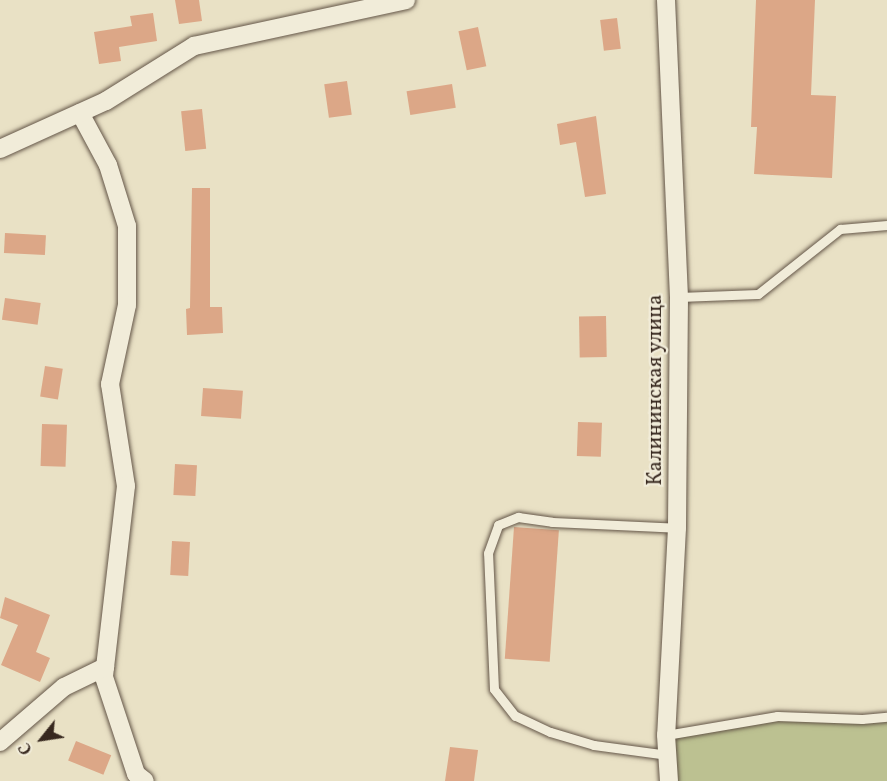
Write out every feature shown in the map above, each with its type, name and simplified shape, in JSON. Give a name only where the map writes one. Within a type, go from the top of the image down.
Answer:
[{"type":"street","points":[[0,149],[106,101],[194,46],[406,0]]},
{"type":"street","name":"Калининская улица","points":[[666,0],[679,297],[677,528],[666,735],[669,781]]},
{"type":"street","points":[[80,113],[108,165],[127,226],[127,305],[110,384],[126,486],[104,677],[136,774],[145,781]]},
{"type":"street","points":[[0,742],[64,687],[105,667]]},
{"type":"lane","points":[[679,297],[758,294],[840,229],[887,225]]},
{"type":"lane","points":[[668,755],[594,745],[550,732],[515,716],[494,689],[488,554],[498,525],[518,517],[552,522],[677,528]]},
{"type":"lane","points":[[666,735],[777,716],[862,719],[887,717]]},
{"type":"green space","points":[[777,716],[887,717],[887,781],[669,781],[666,735]]},
{"type":"building","points":[[175,0],[199,0],[202,21],[179,24]]},
{"type":"building","points":[[756,0],[815,0],[811,95],[836,96],[832,178],[754,174],[757,127],[751,127]]},
{"type":"building","points":[[153,13],[157,41],[119,47],[121,61],[99,64],[94,32],[132,26],[130,16]]},
{"type":"building","points":[[617,18],[621,49],[604,51],[600,20]]},
{"type":"building","points":[[478,27],[486,66],[467,70],[458,31]]},
{"type":"building","points":[[347,81],[352,115],[329,118],[324,84]]},
{"type":"building","points":[[452,84],[456,108],[410,115],[407,91]]},
{"type":"building","points":[[202,109],[206,149],[185,151],[181,111]]},
{"type":"building","points":[[596,116],[606,194],[585,197],[576,142],[560,145],[557,124]]},
{"type":"building","points":[[192,188],[210,188],[210,307],[222,307],[223,333],[187,335],[186,309],[190,308]]},
{"type":"building","points":[[5,233],[46,235],[45,255],[4,253]]},
{"type":"building","points":[[5,298],[41,303],[38,325],[2,320]]},
{"type":"building","points":[[579,316],[606,316],[607,357],[580,357]]},
{"type":"building","points":[[45,366],[63,369],[58,399],[40,397]]},
{"type":"building","points":[[203,388],[243,391],[241,419],[201,416]]},
{"type":"building","points":[[578,422],[602,423],[601,457],[577,456]]},
{"type":"building","points":[[42,424],[67,425],[66,467],[41,466]]},
{"type":"building","points":[[175,464],[197,465],[195,496],[173,495]]},
{"type":"building","points":[[514,527],[559,530],[550,662],[505,659]]},
{"type":"building","points":[[172,541],[190,542],[188,576],[170,575]]},
{"type":"building","points":[[5,597],[50,615],[36,652],[50,658],[40,682],[1,665],[18,625],[0,618]]},
{"type":"building","points":[[76,741],[111,755],[103,775],[68,760]]},
{"type":"building","points":[[450,747],[478,750],[474,781],[445,781]]}]
